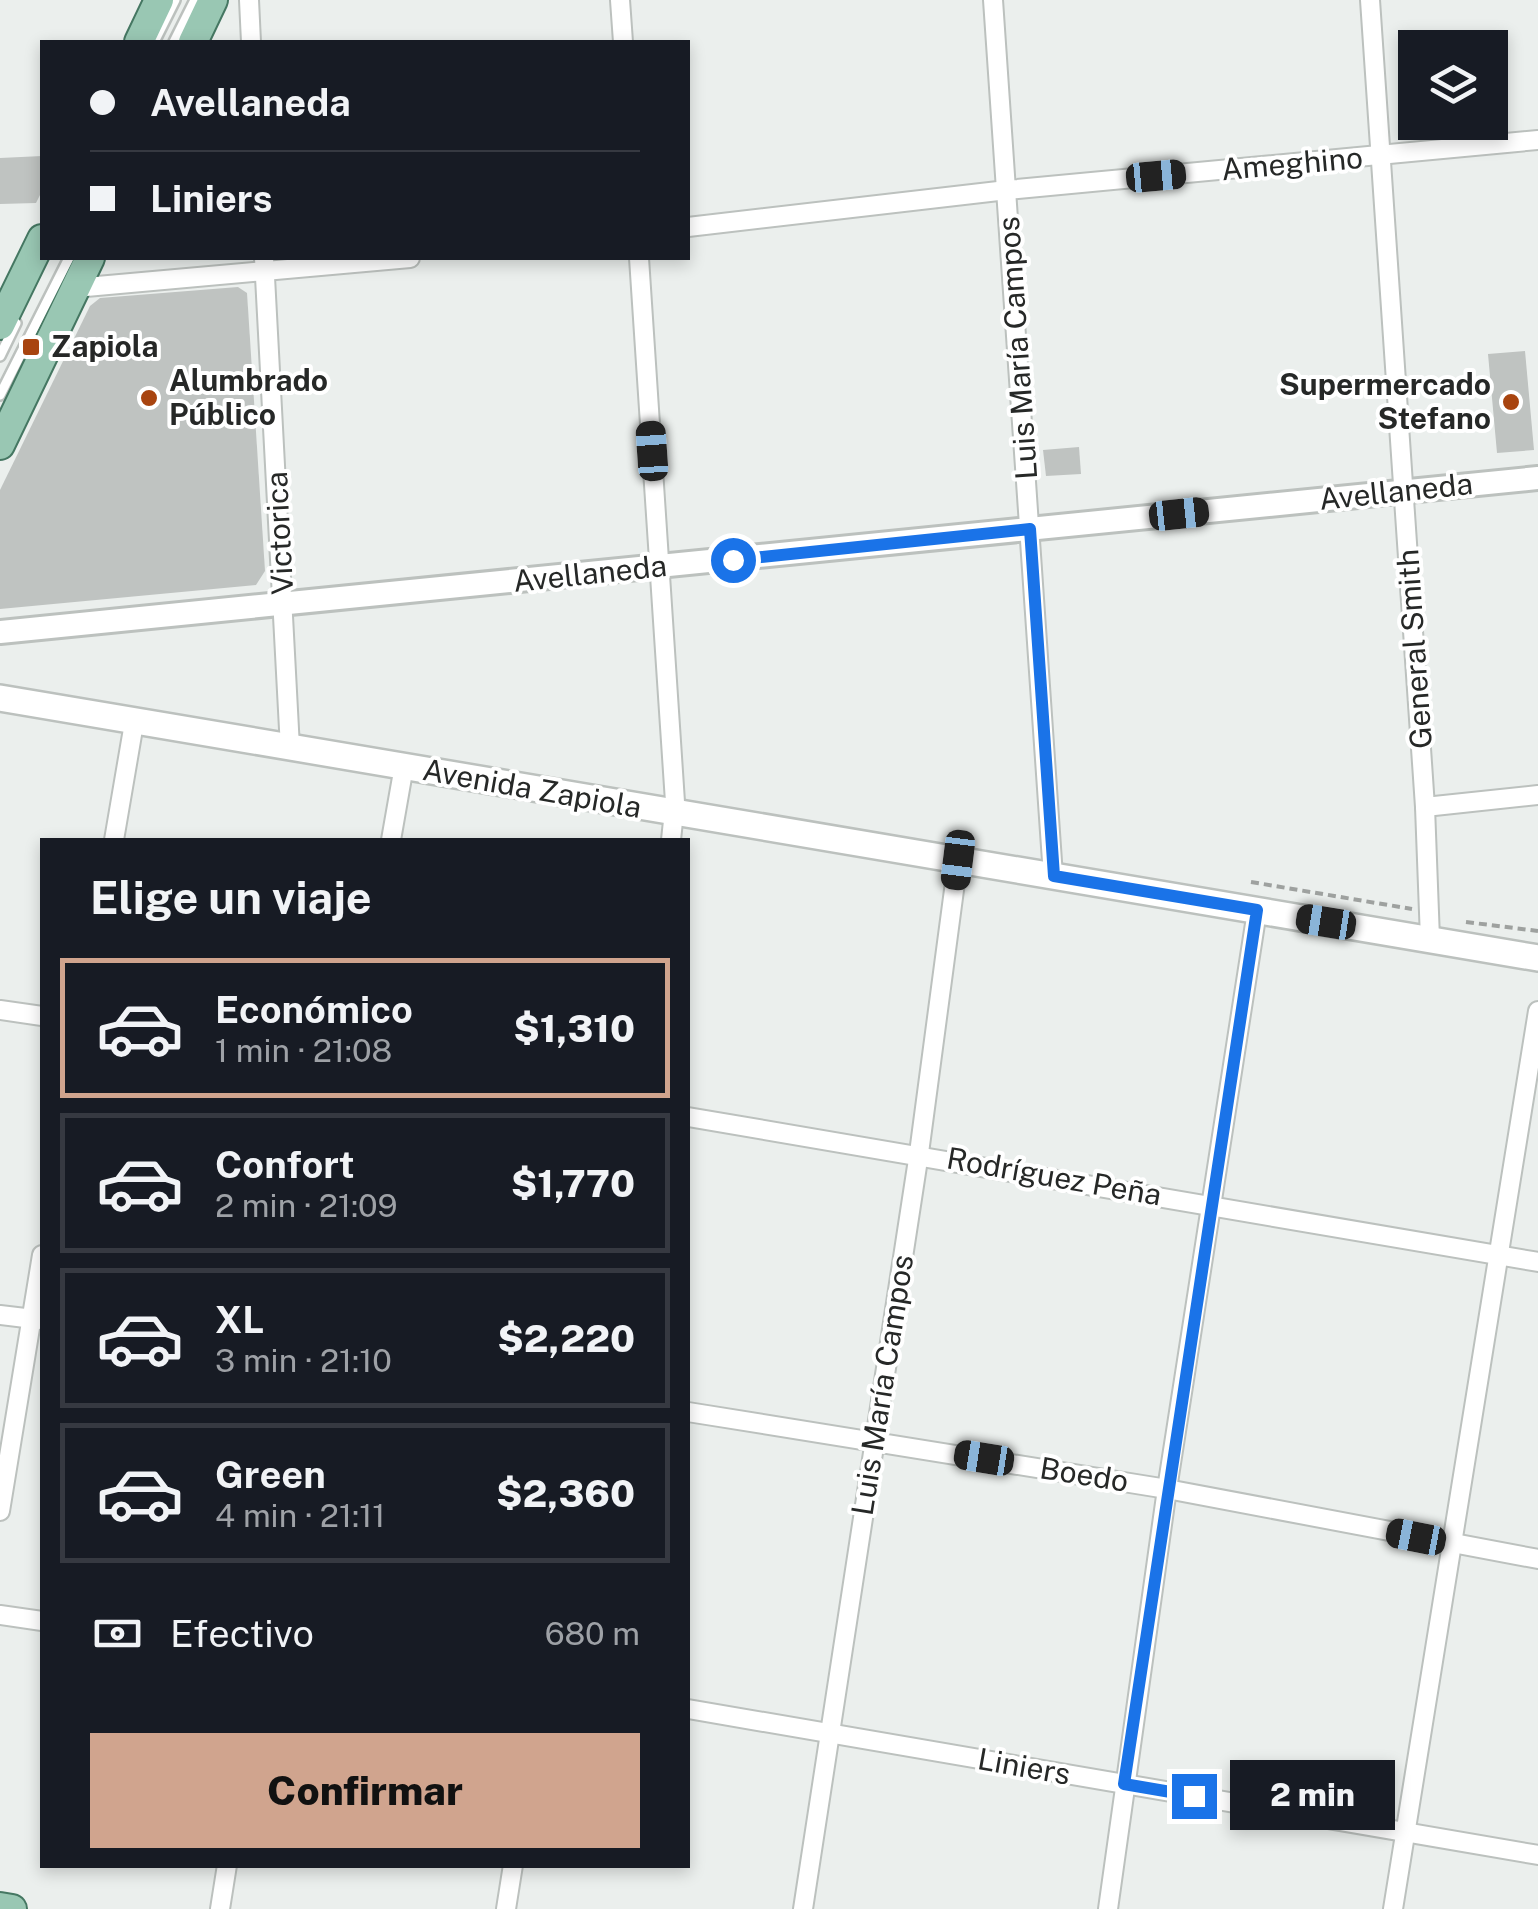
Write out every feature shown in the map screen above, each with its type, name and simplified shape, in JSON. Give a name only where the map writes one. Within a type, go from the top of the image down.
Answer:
[{"type":"main road","points":[[139,40],[159,0]]},
{"type":"main road","points":[[194,40],[213,0]]},
{"type":"main road","points":[[10,304],[40,243]]},
{"type":"main road","points":[[0,445],[89,260]]},
{"type":"main road","name":"Avenida Zapiola","points":[[0,698],[1538,958]]},
{"type":"main road","points":[[0,1907],[12,1909]]},
{"type":"street","points":[[249,0],[251,40]]},
{"type":"street","points":[[620,0],[623,40]]},
{"type":"street","name":"Luis María Campos","points":[[993,0],[1054,876]]},
{"type":"street","name":"General Smith","points":[[1370,0],[1425,807],[1430,938]]},
{"type":"street","name":"Ameghino","points":[[690,228],[1007,190],[1538,140]]},
{"type":"street","points":[[75,288],[264,265],[368,260]]},
{"type":"street","points":[[639,260],[675,813],[671,838]]},
{"type":"street","name":"Victorica","points":[[264,265],[290,748]]},
{"type":"street","name":"Avellaneda","points":[[0,632],[1538,478]]},
{"type":"street","points":[[114,838],[134,723]]},
{"type":"street","points":[[391,838],[404,766]]},
{"type":"street","points":[[1425,807],[1538,795]]},
{"type":"street","name":"Luis María Campos","points":[[803,1909],[919,1153],[958,860]]},
{"type":"street","points":[[1108,1909],[1167,1488],[1257,910]]},
{"type":"street","points":[[0,1010],[40,1016]]},
{"type":"street","points":[[1393,1909],[1538,1011]]},
{"type":"street","name":"Rodríguez Peña","points":[[690,1117],[919,1153],[1538,1262]]},
{"type":"street","points":[[0,1511],[37,1320],[40,1281]]},
{"type":"street","points":[[0,1315],[37,1320]]},
{"type":"street","name":"Boedo","points":[[690,1412],[1167,1488],[1538,1559]]},
{"type":"street","points":[[0,1614],[40,1621]]},
{"type":"street","name":"Liniers","points":[[690,1710],[1538,1854]]},
{"type":"street","points":[[220,1909],[227,1868]]},
{"type":"street","points":[[506,1909],[513,1868]]},
{"type":"lane","points":[[155,40],[175,0]]},
{"type":"lane","points":[[175,40],[194,0]]},
{"type":"lane","points":[[0,395],[68,260]]},
{"type":"lane","points":[[0,356],[10,304]]},
{"type":"path","points":[[1251,882],[1409,912],[1416,907],[1446,910],[1453,920],[1538,931]]},
{"type":"building","points":[[40,156],[40,195],[36,203],[0,204],[0,158]]},
{"type":"building","name":"Alumbrado Público","points":[[238,287],[247,293],[265,571],[256,585],[0,609],[0,490],[90,306],[100,298]]},
{"type":"building","name":"Supermercado Stefano","points":[[1525,351],[1534,450],[1497,453],[1488,354]]},
{"type":"building","points":[[1079,447],[1081,474],[1046,476],[1043,450]]},
{"type":"place","name":"Zapiola","points":[[31,347]]},
{"type":"place","name":"Alumbrado Público","points":[[149,398]]},
{"type":"place","name":"Supermercado Stefano","points":[[1511,402]]},
{"type":"route","points":[[733,560],[1030,529],[1054,876],[1257,910],[1124,1784],[1194,1796]]}]
